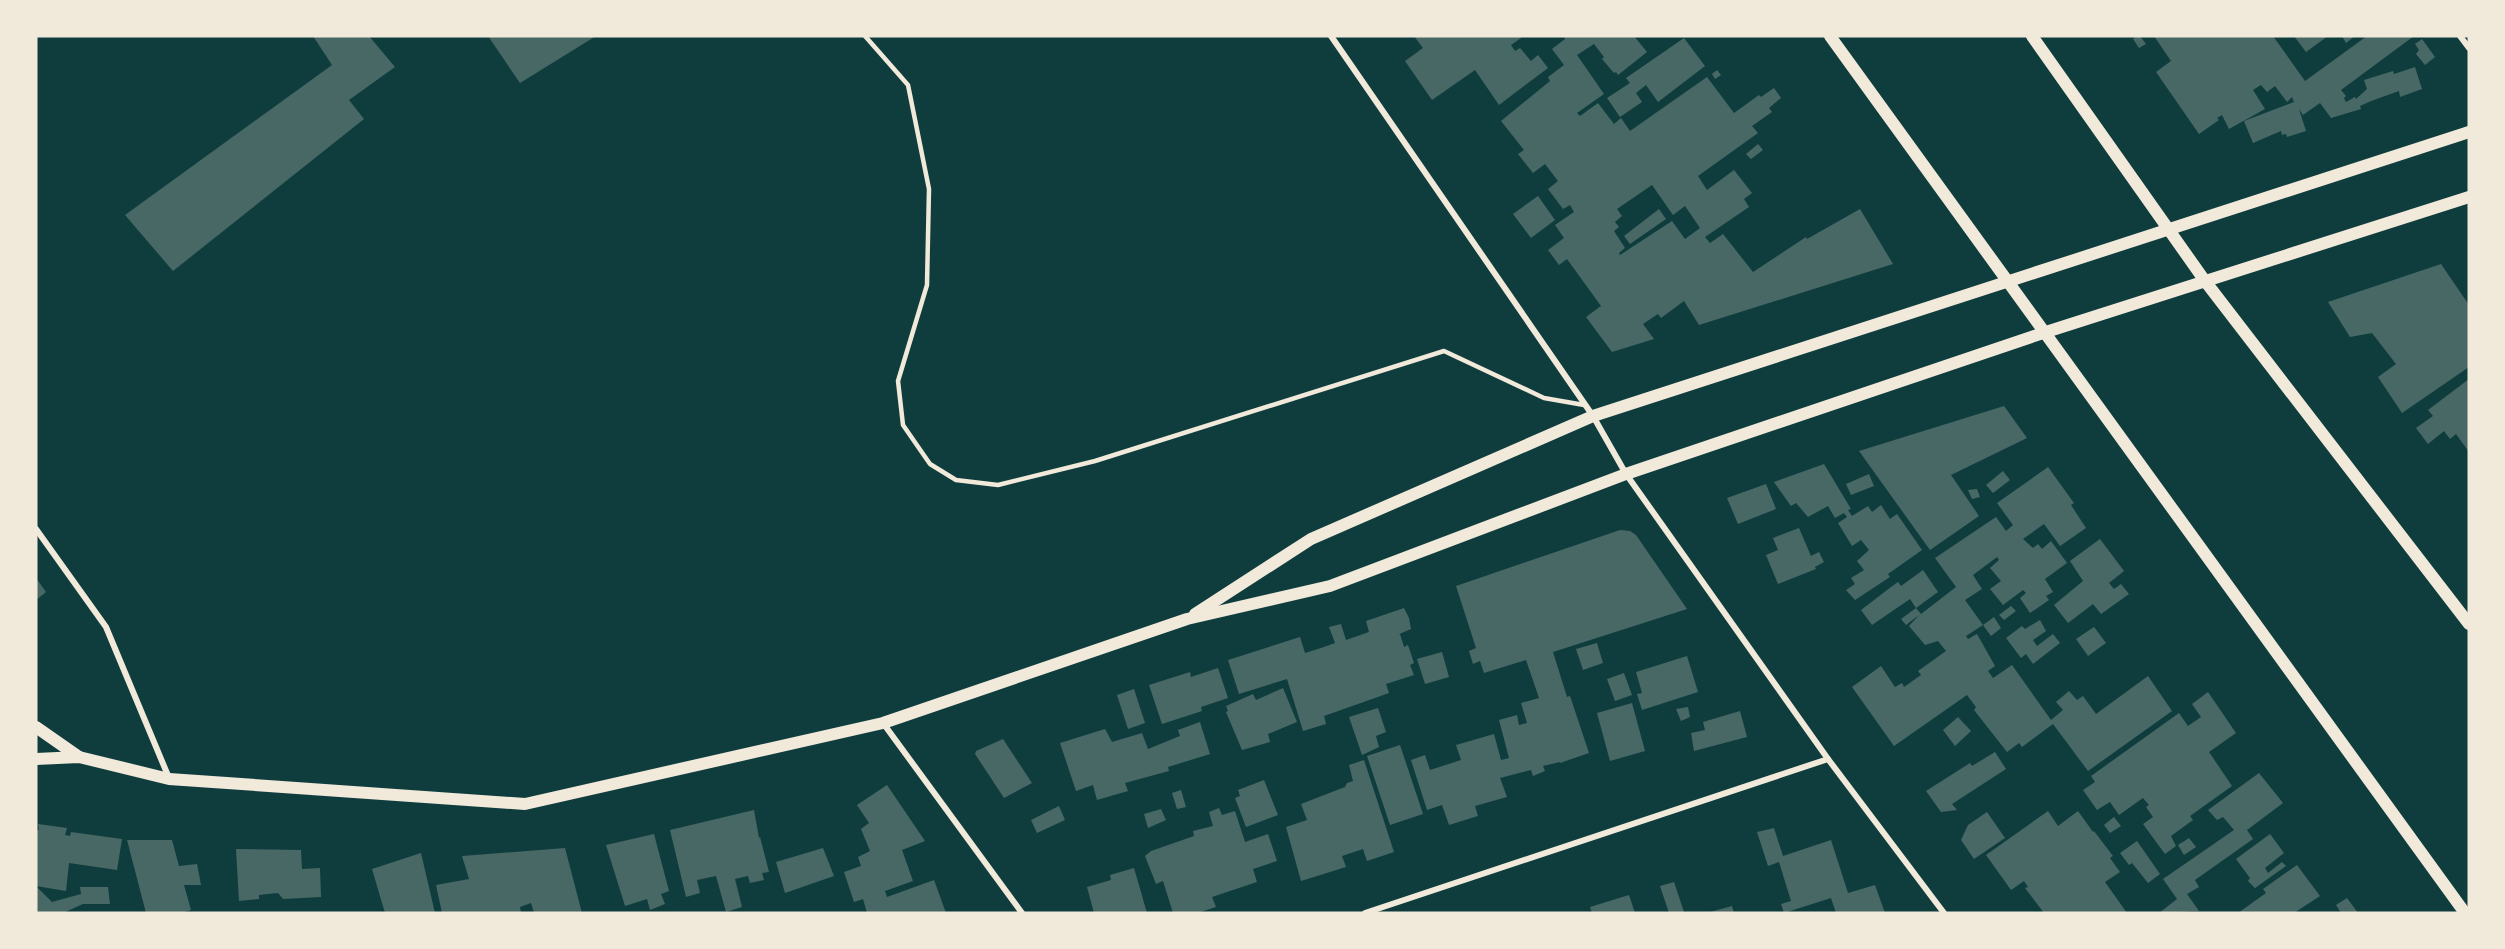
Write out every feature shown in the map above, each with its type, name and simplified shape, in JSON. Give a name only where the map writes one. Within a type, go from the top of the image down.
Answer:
[{"type":"main road","points":[[1830,36],[2464,913]]},
{"type":"main road","points":[[2031,36],[2205,280],[2469,624]]},
{"type":"main road","points":[[1187,619],[1311,540],[1593,416],[2469,132]]},
{"type":"main road","points":[[36,759],[79,757],[169,779],[525,804],[883,723],[1187,619],[1330,586],[1626,474],[2046,332],[2469,197]]},
{"type":"main road","points":[[36,727],[79,757]]},
{"type":"street","points":[[1332,36],[1593,416],[1626,474],[1828,759],[1944,913]]},
{"type":"street","points":[[2460,36],[2469,48]]},
{"type":"street","points":[[36,529],[106,627],[169,779]]},
{"type":"street","points":[[883,723],[1022,913]]},
{"type":"street","points":[[1365,913],[1828,759]]},
{"type":"lane","points":[[865,36],[908,85],[929,189],[927,285],[898,381],[903,424],[930,464],[956,480],[999,485],[1095,461],[1444,351],[1544,398],[1584,405]]},
{"type":"building","points":[[313,36],[369,36],[395,67],[349,100],[364,119],[173,271],[125,215],[332,65]]},
{"type":"building","points":[[488,36],[596,36],[520,83]]},
{"type":"building","points":[[1414,36],[1520,36],[1521,38],[1511,45],[1515,51],[1520,48],[1531,61],[1538,55],[1548,68],[1499,105],[1475,70],[1432,100],[1405,61],[1423,48]]},
{"type":"building","points":[[1564,36],[1634,36],[1647,52],[1618,75],[1602,59],[1604,57],[1594,44],[1577,55],[1604,94],[1577,113],[1580,116],[1598,103],[1614,124],[1621,118],[1630,131],[1707,77],[1734,113],[1759,95],[1761,97],[1774,88],[1781,98],[1769,108],[1772,112],[1752,126],[1758,133],[1698,176],[1707,190],[1734,170],[1752,193],[1744,199],[1749,207],[1705,237],[1710,243],[1723,234],[1753,272],[1806,237],[1807,239],[1860,209],[1893,264],[1699,325],[1684,301],[1661,318],[1658,314],[1643,324],[1654,339],[1612,352],[1586,317],[1601,306],[1567,259],[1559,265],[1548,250],[1564,238],[1555,225],[1574,212],[1570,205],[1563,209],[1548,189],[1558,181],[1545,164],[1533,173],[1518,154],[1524,150],[1501,121],[1550,81],[1548,77],[1564,65],[1552,49],[1565,39]],"holes":[[[1652,185],[1673,215],[1685,206],[1700,228],[1685,239],[1672,221],[1620,255],[1619,253],[1625,248],[1614,231],[1619,227],[1615,222],[1622,216],[1617,209]]]},
{"type":"building","points":[[2140,36],[2146,44],[2139,48],[2133,39]]},
{"type":"building","points":[[2154,36],[2273,36],[2305,81],[2367,36],[2414,36],[2341,90],[2346,96],[2344,98],[2346,102],[2355,97],[2356,99],[2367,89],[2364,80],[2415,67],[2422,89],[2400,97],[2399,91],[2360,106],[2361,109],[2331,118],[2320,103],[2303,115],[2299,109],[2306,131],[2287,137],[2286,134],[2282,135],[2281,131],[2253,143],[2244,121],[2294,102],[2292,97],[2287,102],[2275,86],[2267,92],[2261,85],[2253,90],[2265,109],[2229,129],[2222,115],[2217,118],[2219,120],[2199,134],[2156,72],[2171,61]]},
{"type":"building","points":[[2294,36],[2328,36],[2306,52]]},
{"type":"building","points":[[2342,36],[2355,36],[2346,43]]},
{"type":"building","points":[[1684,38],[1705,66],[1658,102],[1646,85],[1636,93],[1642,102],[1620,117],[1607,98],[1630,83],[1626,78]]},
{"type":"building","points":[[2422,39],[2435,57],[2425,65],[2416,54],[2419,50],[2415,44]]},
{"type":"building","points":[[1717,70],[1721,75],[1715,79],[1712,74]]},
{"type":"building","points":[[1758,144],[1763,150],[1751,159],[1746,154]]},
{"type":"building","points":[[1538,196],[1555,220],[1531,238],[1513,214]]},
{"type":"building","points":[[1659,209],[1666,219],[1630,244],[1624,236]]},
{"type":"building","points":[[2441,264],[2469,305],[2469,367],[2402,413],[2378,377],[2396,364],[2372,333],[2350,337],[2328,302]]},
{"type":"building","points":[[2469,379],[2469,452],[2456,434],[2450,439],[2444,431],[2428,444],[2416,428],[2433,416],[2428,410]]},
{"type":"building","points":[[2004,406],[2027,438],[1951,475],[1979,516],[1930,550],[1859,451]]},
{"type":"building","points":[[1824,464],[1851,509],[1848,510],[1852,516],[1868,506],[1872,512],[1881,505],[1890,519],[1897,514],[1922,550],[1888,574],[1890,577],[1855,600],[1846,590],[1855,584],[1851,578],[1864,570],[1857,561],[1869,550],[1861,540],[1852,546],[1838,523],[1847,517],[1844,513],[1835,518],[1828,506],[1808,517],[1796,503],[1791,506],[1774,482]]},
{"type":"building","points":[[2048,467],[2074,503],[2071,505],[2086,528],[2060,546],[2044,524],[2023,539],[2033,548],[2038,544],[2042,549],[2051,541],[2067,563],[2045,579],[2053,592],[2046,596],[2049,600],[2030,613],[2020,598],[2026,593],[2023,590],[2003,605],[1990,589],[2001,581],[1990,568],[1999,560],[1997,557],[1973,575],[1982,589],[1965,600],[1983,625],[1966,636],[1968,639],[1977,634],[1995,666],[1988,671],[1993,678],[2012,665],[2051,720],[2063,710],[2056,702],[2069,691],[2077,700],[2083,696],[2096,714],[2148,676],[2172,711],[2088,771],[2053,724],[2022,747],[2019,743],[2007,752],[1974,710],[1976,707],[1967,695],[1894,746],[1852,687],[1881,666],[1895,687],[1902,683],[1904,687],[1921,675],[1918,671],[1946,651],[1938,641],[1925,645],[1909,626],[1919,615],[1906,625],[1901,619],[1916,608],[1921,614],[1956,587],[1935,558],[1996,517],[2006,531],[2013,525],[1997,503]]},
{"type":"building","points":[[2003,471],[2010,480],[1993,493],[1986,485]]},
{"type":"building","points":[[1869,474],[1874,486],[1851,495],[1846,484]]},
{"type":"building","points":[[1766,484],[1776,509],[1738,524],[1727,498]]},
{"type":"building","points":[[1977,489],[1980,497],[1972,499],[1968,490]]},
{"type":"building","points":[[1799,528],[1811,556],[1819,552],[1824,562],[1815,567],[1816,569],[1778,584],[1766,555],[1778,550],[1773,538]]},
{"type":"building","points":[[1620,530],[1630,531],[1636,535],[1687,609],[1553,652],[1567,697],[1570,696],[1589,753],[1543,766],[1545,771],[1533,776],[1531,770],[1500,778],[1507,797],[1475,806],[1478,816],[1449,825],[1442,805],[1427,810],[1411,760],[1425,755],[1430,770],[1461,760],[1456,745],[1494,734],[1501,760],[1509,758],[1499,720],[1517,715],[1519,725],[1527,723],[1521,703],[1539,698],[1526,660],[1484,673],[1480,661],[1473,664],[1469,651],[1476,648],[1456,586]]},
{"type":"building","points":[[2100,539],[2124,571],[2109,583],[2114,589],[2121,584],[2129,594],[2101,614],[2093,604],[2068,623],[2054,605],[2083,581],[2070,561]]},
{"type":"building","points":[[1923,570],[1938,592],[1916,608],[1910,599],[1872,625],[1861,610],[1898,582],[1901,586]]},
{"type":"building","points":[[36,578],[46,592],[36,600]]},
{"type":"building","points":[[2011,606],[2016,611],[2004,620],[1999,615]]},
{"type":"building","points":[[1404,608],[1411,629],[1397,635],[1400,634],[1404,647],[1408,645],[1414,663],[1410,665],[1414,675],[1386,684],[1389,693],[1324,716],[1326,724],[1303,731],[1287,679],[1239,694],[1228,660],[1300,637],[1305,653],[1335,643],[1329,627],[1341,624],[1346,640],[1369,632],[1366,621]]},
{"type":"building","points":[[1994,617],[2001,628],[1991,636],[1983,625]]},
{"type":"building","points":[[2040,620],[2046,631],[2033,640],[2037,646],[2053,634],[2060,643],[2033,664],[2026,654],[2021,658],[2006,638],[2022,626],[2025,629]]},
{"type":"building","points":[[2094,627],[2106,643],[2088,656],[2076,639]]},
{"type":"building","points":[[1597,643],[1603,663],[1583,670],[1576,649]]},
{"type":"building","points":[[1442,652],[1449,677],[1425,684],[1417,659]]},
{"type":"building","points":[[1687,656],[1698,692],[1642,710],[1637,694],[1642,693],[1636,672]]},
{"type":"building","points":[[1218,668],[1228,698],[1201,707],[1202,711],[1162,724],[1149,685],[1190,672],[1191,677]]},
{"type":"building","points":[[1624,673],[1632,695],[1615,701],[1607,679]]},
{"type":"building","points":[[1283,688],[1297,722],[1268,734],[1270,742],[1242,750],[1226,712],[1228,711],[1226,706],[1253,694],[1256,700]]},
{"type":"building","points":[[1134,689],[1145,723],[1128,729],[1117,695]]},
{"type":"building","points":[[2208,692],[2236,733],[2209,752],[2232,786],[2190,816],[2193,820],[2171,836],[2176,846],[2165,854],[2143,824],[2153,817],[2146,807],[2149,805],[2143,798],[2119,815],[2110,802],[2097,810],[2083,790],[2095,782],[2091,776],[2179,713],[2188,726],[2201,717],[2192,704]]},
{"type":"building","points":[[1632,703],[1645,751],[1610,761],[1597,713]]},
{"type":"building","points":[[1688,707],[1690,717],[1681,721],[1676,709]]},
{"type":"building","points":[[1378,708],[1386,732],[1376,736],[1379,747],[1362,755],[1349,717]]},
{"type":"building","points":[[1740,711],[1747,737],[1694,751],[1691,733],[1705,730],[1703,722]]},
{"type":"building","points":[[1958,717],[1971,731],[1955,746],[1943,730]]},
{"type":"building","points":[[1200,722],[1210,754],[1168,767],[1169,771],[1125,783],[1128,791],[1097,800],[1093,785],[1076,791],[1060,743],[1105,729],[1112,742],[1142,733],[1148,749],[1180,736],[1178,730]]},
{"type":"building","points":[[1003,739],[1032,783],[1004,798],[975,754],[976,751]]},
{"type":"building","points":[[1400,745],[1423,814],[1390,825],[1367,756]]},
{"type":"building","points":[[1995,752],[2006,769],[1952,804],[1957,810],[1941,812],[1926,791],[1970,763],[1972,766]]},
{"type":"building","points":[[1364,760],[1394,852],[1367,861],[1363,849],[1342,856],[1346,867],[1301,881],[1286,827],[1307,820],[1301,804],[1345,787],[1347,783],[1353,781],[1349,765]]},
{"type":"building","points":[[2259,773],[2283,803],[2247,830],[2253,839],[2195,880],[2199,887],[2187,894],[2199,911],[2159,913],[2177,899],[2163,879],[2234,830],[2223,817],[2217,820],[2208,810]]},
{"type":"building","points":[[1264,780],[1278,815],[1246,827],[1235,798],[1240,796],[1238,790]]},
{"type":"building","points":[[887,785],[925,841],[902,850],[913,881],[885,891],[887,897],[934,880],[946,913],[867,913],[863,899],[854,902],[844,872],[861,866],[858,857],[870,851],[861,829],[869,823],[857,805]]},
{"type":"building","points":[[1181,790],[1186,807],[1177,809],[1172,793]]},
{"type":"building","points":[[1059,806],[1065,820],[1037,833],[1031,820]]},
{"type":"building","points":[[1219,808],[1222,815],[1235,811],[1245,842],[1268,834],[1277,861],[1253,869],[1257,882],[1212,897],[1216,907],[1197,913],[1173,913],[1163,881],[1156,884],[1145,856],[1151,851],[1194,836],[1193,831],[1213,826],[1209,812]]},
{"type":"building","points":[[1161,809],[1166,820],[1148,828],[1144,814]]},
{"type":"building","points":[[754,810],[769,872],[762,873],[764,880],[750,883],[748,876],[735,879],[742,907],[726,912],[716,876],[697,880],[700,893],[686,897],[670,830]]},
{"type":"building","points":[[2048,811],[2058,826],[2078,811],[2094,831],[2113,856],[2110,858],[2120,872],[2105,882],[2127,913],[2044,913],[2025,888],[2028,887],[2024,881],[2011,890],[1986,855]]},
{"type":"building","points":[[1987,812],[2005,838],[1974,859],[1961,840],[1968,825]]},
{"type":"building","points":[[2114,817],[2121,826],[2110,833],[2104,825]]},
{"type":"building","points":[[38,824],[67,828],[65,835],[70,836],[71,832],[122,839],[117,870],[69,863],[66,891],[36,886],[36,830],[39,830]]},
{"type":"building","points":[[1774,828],[1783,856],[1831,840],[1848,893],[1875,885],[1885,913],[1836,913],[1831,898],[1784,913],[1781,904],[1791,901],[1779,862],[1768,866],[1757,832]]},
{"type":"building","points":[[654,834],[669,891],[661,894],[665,904],[650,910],[647,899],[625,906],[606,845]]},
{"type":"building","points":[[2270,834],[2284,853],[2265,868],[2268,873],[2282,862],[2286,866],[2255,888],[2248,881],[2250,878],[2236,859]]},
{"type":"building","points":[[2189,838],[2196,847],[2184,855],[2178,845]]},
{"type":"building","points":[[127,840],[172,840],[179,866],[197,864],[201,885],[184,885],[191,910],[181,913],[146,913]]},
{"type":"building","points":[[2137,841],[2160,874],[2148,883],[2132,863],[2129,865],[2120,853]]},
{"type":"building","points":[[565,848],[582,913],[534,913],[531,903],[520,907],[521,913],[442,913],[436,885],[469,879],[462,856]]},
{"type":"building","points":[[823,848],[834,876],[785,893],[776,862]]},
{"type":"building","points":[[236,849],[301,850],[302,869],[320,868],[321,897],[283,899],[278,893],[259,895],[259,899],[239,901]]},
{"type":"building","points":[[421,853],[435,913],[385,913],[372,869]]},
{"type":"building","points":[[2297,865],[2320,896],[2294,913],[2238,913],[2266,893],[2263,889]]},
{"type":"building","points":[[1134,868],[1147,913],[1094,913],[1087,887],[1111,880],[1110,875]]},
{"type":"building","points":[[1674,882],[1684,912],[1682,913],[1669,913],[1660,886]]},
{"type":"building","points":[[37,887],[52,902],[81,894],[80,887],[108,887],[110,904],[83,904],[63,913],[36,913]]},
{"type":"building","points":[[1629,895],[1635,913],[1592,913],[1590,907]]},
{"type":"building","points":[[2347,898],[2358,913],[2341,913],[2336,905]]},
{"type":"building","points":[[1732,906],[1734,913],[1710,912]]}]
